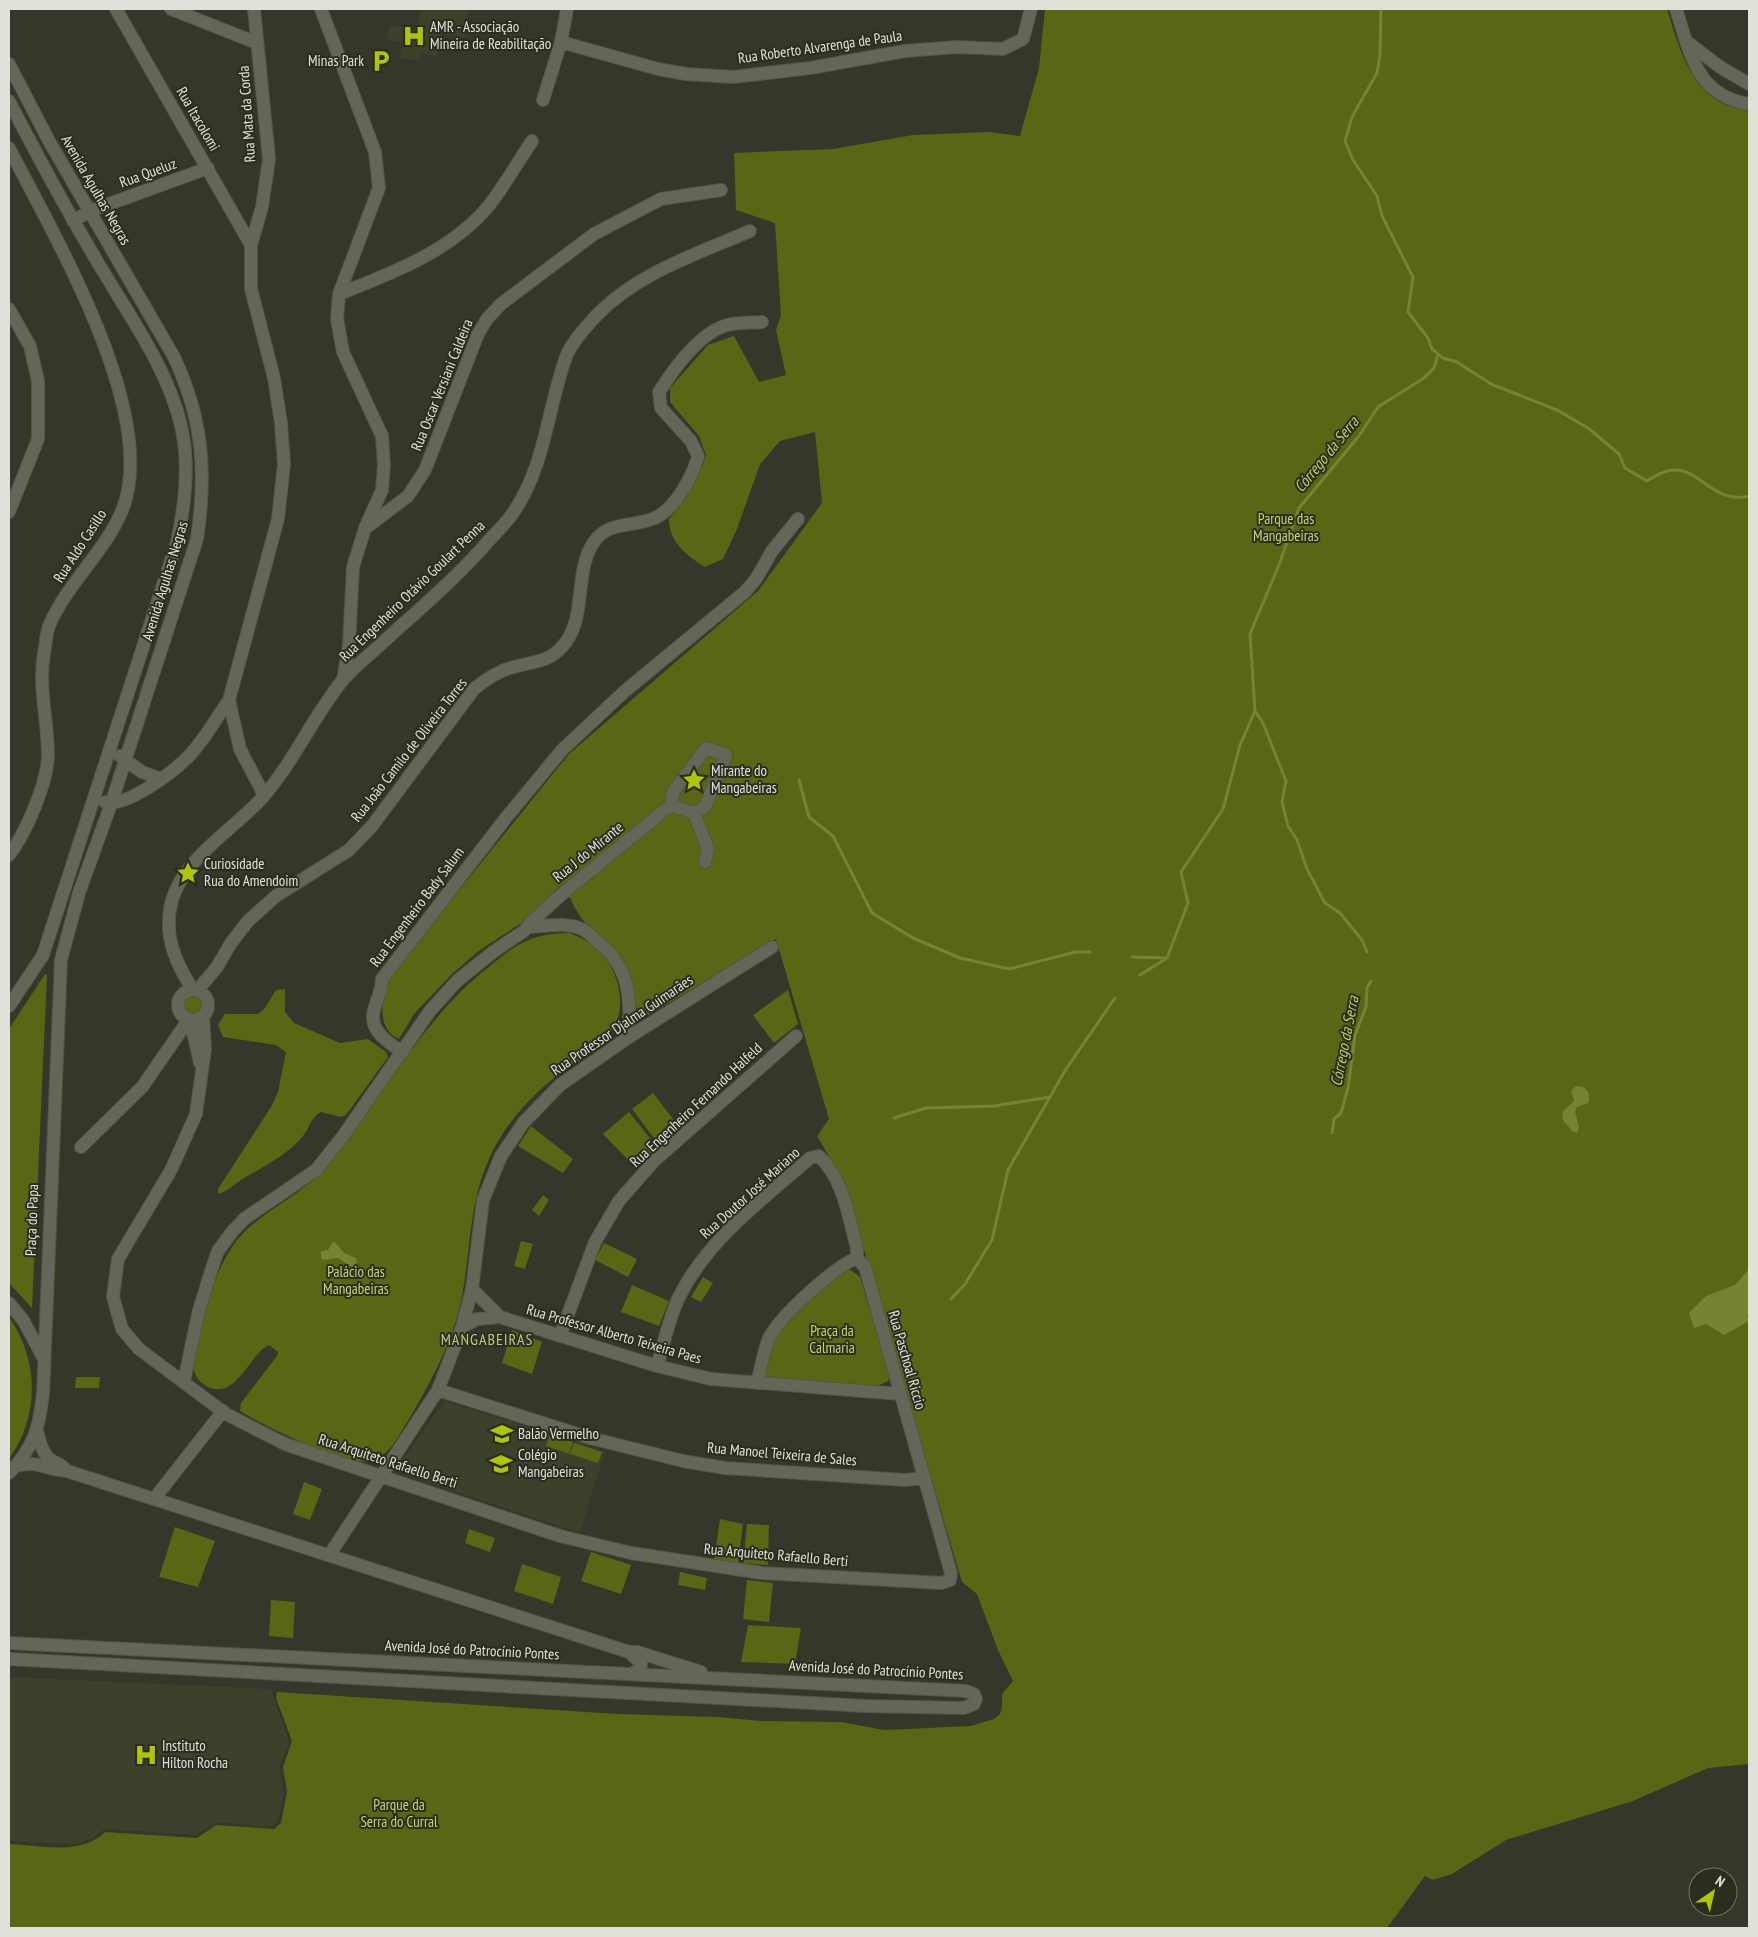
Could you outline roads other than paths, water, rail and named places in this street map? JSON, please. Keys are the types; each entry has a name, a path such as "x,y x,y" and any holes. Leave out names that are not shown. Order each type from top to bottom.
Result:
{"street":[{"name":"Rua Itacolomi","path":"116,9 251,245"},
{"path":"171,9 257,43"},
{"name":"Rua Mata da Corda","path":"251,245 262,208 269,159 254,9"},
{"path":"321,9 375,152 379,188 340,294 337,319 343,352 382,436 384,465 382,490 364,528 353,567 349,645 343,680"},
{"path":"543,100 561,42 567,9"},
{"name":"Rua Roberto Alvarenga de Paula","path":"561,42 658,69 686,74 733,77 810,68 905,51 957,46 1003,49 1024,39 1031,9"},
{"path":"1676,9 1701,78 1719,94 1749,104"},
{"path":"1686,41 1730,73 1749,84"},
{"name":"Avenida Agulhas Negras","path":"9,64 49,142 174,357 186,383 198,425 204,472 202,506 197,539 111,804 79,893 60,960"},
{"path":"1719,94 1726,85 1730,73"},
{"name":"Avenida Agulhas Negras","path":"9,101 73,221 145,342 170,392 181,426 185,476 184,511 177,542 107,752 43,955"},
{"path":"340,294 387,275 446,245 486,208 532,141"},
{"path":"9,146 22,144 35,150 49,142"},
{"name":"Rua Aldo Casillo","path":"9,146 96,324 112,365 124,409 130,458 129,489 121,514 98,554 61,604 49,628 41,668 48,757 36,804 17,844 9,855"},
{"name":"Rua Queluz","path":"73,221 90,211 208,168"},
{"name":"Rua Oscar Versiani Caldeira","path":"364,528 408,496 425,470 478,334 487,319 500,304 594,234 610,225 661,199 721,190"},
{"name":"Rua Engenheiro Otávio Goulart Penna","path":"194,994 176,980 176,963 169,930 170,908 181,879 206,850 240,820 264,795 343,680 475,558 514,512 524,496 546,433 567,356 580,334 597,314 628,288 658,271 750,231"},
{"path":"93,798 111,804 136,794 161,779 189,756 229,700 278,519 284,464 281,423 274,378 251,289 251,245"},
{"path":"9,310 30,346 38,381 38,439 9,512"},
{"name":"Rua João Camilo de Oliveira Torres","path":"194,994 217,967 231,943 255,915 276,896 349,850 372,826 474,689 490,677 509,668 547,660 562,647 572,633 577,616 587,553 598,537 611,528 656,518 674,503 696,466 698,456 695,448 661,408 658,392 670,374 708,333 725,325 762,322"},
{"name":"Rua Engenheiro Bady Salum","path":"403,1052 385,1040 378,1032 374,1022 373,1012 382,989 382,979 505,819 562,750 625,691 745,592 756,579 772,551 798,520"},
{"path":"229,700 240,749 264,795"},
{"path":"706,748 726,755 705,807 694,813 671,805 674,792 706,748"},
{"path":"107,752 126,758 142,772 161,779"},
{"path":"136,794 142,772"},
{"name":"Rua J do Mirante","path":"403,1052 430,1011 457,981 529,927 532,921 562,894 671,805"},
{"path":"694,813 708,849 705,862"},
{"path":"529,927 557,926 582,929 610,951 620,965 628,988 628,1037"},
{"name":"Rua Professor Djalma Guimarães","path":"330,1554 380,1475 438,1390 462,1326 472,1288 483,1200 501,1156 524,1122 555,1090 628,1037 772,947"},
{"path":"9,1006 43,955 60,960"},
{"name":"Praça do Papa","path":"12,1469 30,1448 38,1431 43,1394 60,960"},
{"path":"81,1147 143,1086 165,1055 186,1016 194,994"},
{"name":"Rua Arquiteto Rafaello Berti","path":"194,994 207,1008 203,1016 205,1039 196,1114 155,1200 118,1259 113,1297 122,1329 139,1349 223,1411 285,1444 560,1536 640,1554 762,1573 941,1583 950,1580"},
{"path":"186,1016 203,1016"},
{"name":"Rua Arquiteto Rafaello Berti","path":"186,1016 202,1073"},
{"name":"Rua Engenheiro Fernando Halfeld","path":"560,1336 595,1242 619,1201 654,1161 796,1036"},
{"path":"184,1382 198,1310 218,1251 244,1219 316,1170 403,1052"},
{"name":"Rua Paschoal Riccio","path":"819,1156 829,1165 838,1181 857,1248 857,1258 865,1267 951,1573 950,1580"},
{"name":"Rua Doutor José Mariano","path":"656,1366 678,1298 707,1253 730,1229 810,1158 819,1156"},
{"path":"757,1383 769,1339 776,1327 844,1263 857,1258"},
{"path":"472,1288 500,1317"},
{"path":"9,1303 23,1320 44,1359"},
{"path":"462,1326 477,1319 500,1317"},
{"name":"Rua Professor Alberto Teixeira Paes","path":"500,1317 656,1366 711,1379 900,1394"},
{"name":"Rua Manoel Teixeira de Sales","path":"438,1390 590,1438 700,1464 772,1472 905,1480 925,1478"},
{"path":"154,1499 223,1411"},
{"path":"38,1431 44,1454 50,1460 62,1464 67,1470"},
{"path":"12,1469 31,1462 58,1470 67,1470 629,1652 637,1652 720,1678"},
{"name":"Avenida José do Patrocínio Pontes","path":"9,1642 174,1653 633,1673 966,1691 974,1694 976,1699 974,1704 964,1708 865,1706 9,1659"},
{"path":"629,1652 641,1663 640,1670 633,1673"}],"waterway":[{"name":"Córrego da Serra","path":"1381,9 1380,55 1377,73 1352,117 1345,141 1353,160 1377,196 1382,216 1413,277 1408,312 1428,338 1432,349 1443,358 1457,362 1491,384 1557,410 1588,428 1619,454 1625,468 1647,481 1662,473 1676,470 1686,472 1724,495 1736,497 1749,496"},
{"name":"Córrego da Serra","path":"1367,952 1362,940 1340,913 1325,903 1307,869 1297,840 1288,826 1282,802 1286,781 1263,723 1255,711 1250,634 1279,565 1299,508 1359,436 1378,407 1424,378 1434,368 1438,354"},
{"name":"Córrego da Serra","path":"1132,957 1167,958 1188,903 1181,872 1223,809 1240,745 1255,711"},
{"name":"Córrego da Serra","path":"799,780 809,817 833,836 872,913 913,938 960,958 1009,969 1075,952 1090,952"},
{"name":"Córrego da Serra","path":"1140,975 1167,958"},
{"name":"Córrego da Serra","path":"1332,1133 1334,1119 1341,1113 1348,1088 1355,1035 1366,1007 1367,988 1371,981"},
{"name":"Córrego da Serra","path":"951,1299 965,1284 992,1240 1008,1170 1066,1069 1115,998"},
{"name":"Córrego da Serra","path":"894,1118 926,1108 994,1106 1050,1097"}],"place":[{"name":"AMR - Associação Mineira de Reabilitação","path":"414,36"},
{"name":"Minas Park","path":"381,61"},
{"name":"Mirante do Mangabeiras","path":"694,780"},
{"name":"Curiosidade Rua do Amendoim","path":"188,873"},
{"name":"Balão Vermelho","path":"502,1434"},
{"name":"Colégio Mangabeiras","path":"501,1464"},
{"name":"Instituto Hilton Rocha","path":"146,1755"}],"district":[{"name":"MANGABEIRAS","path":"487,1339"}],"park label":[{"name":"Parque das Mangabeiras","path":"1286,528"},
{"name":"Palácio das Mangabeiras","path":"356,1280"},
{"name":"Praça da Calmaria","path":"832,1340"},
{"name":"Parque da Serra do Curral","path":"399,1814"}]}
